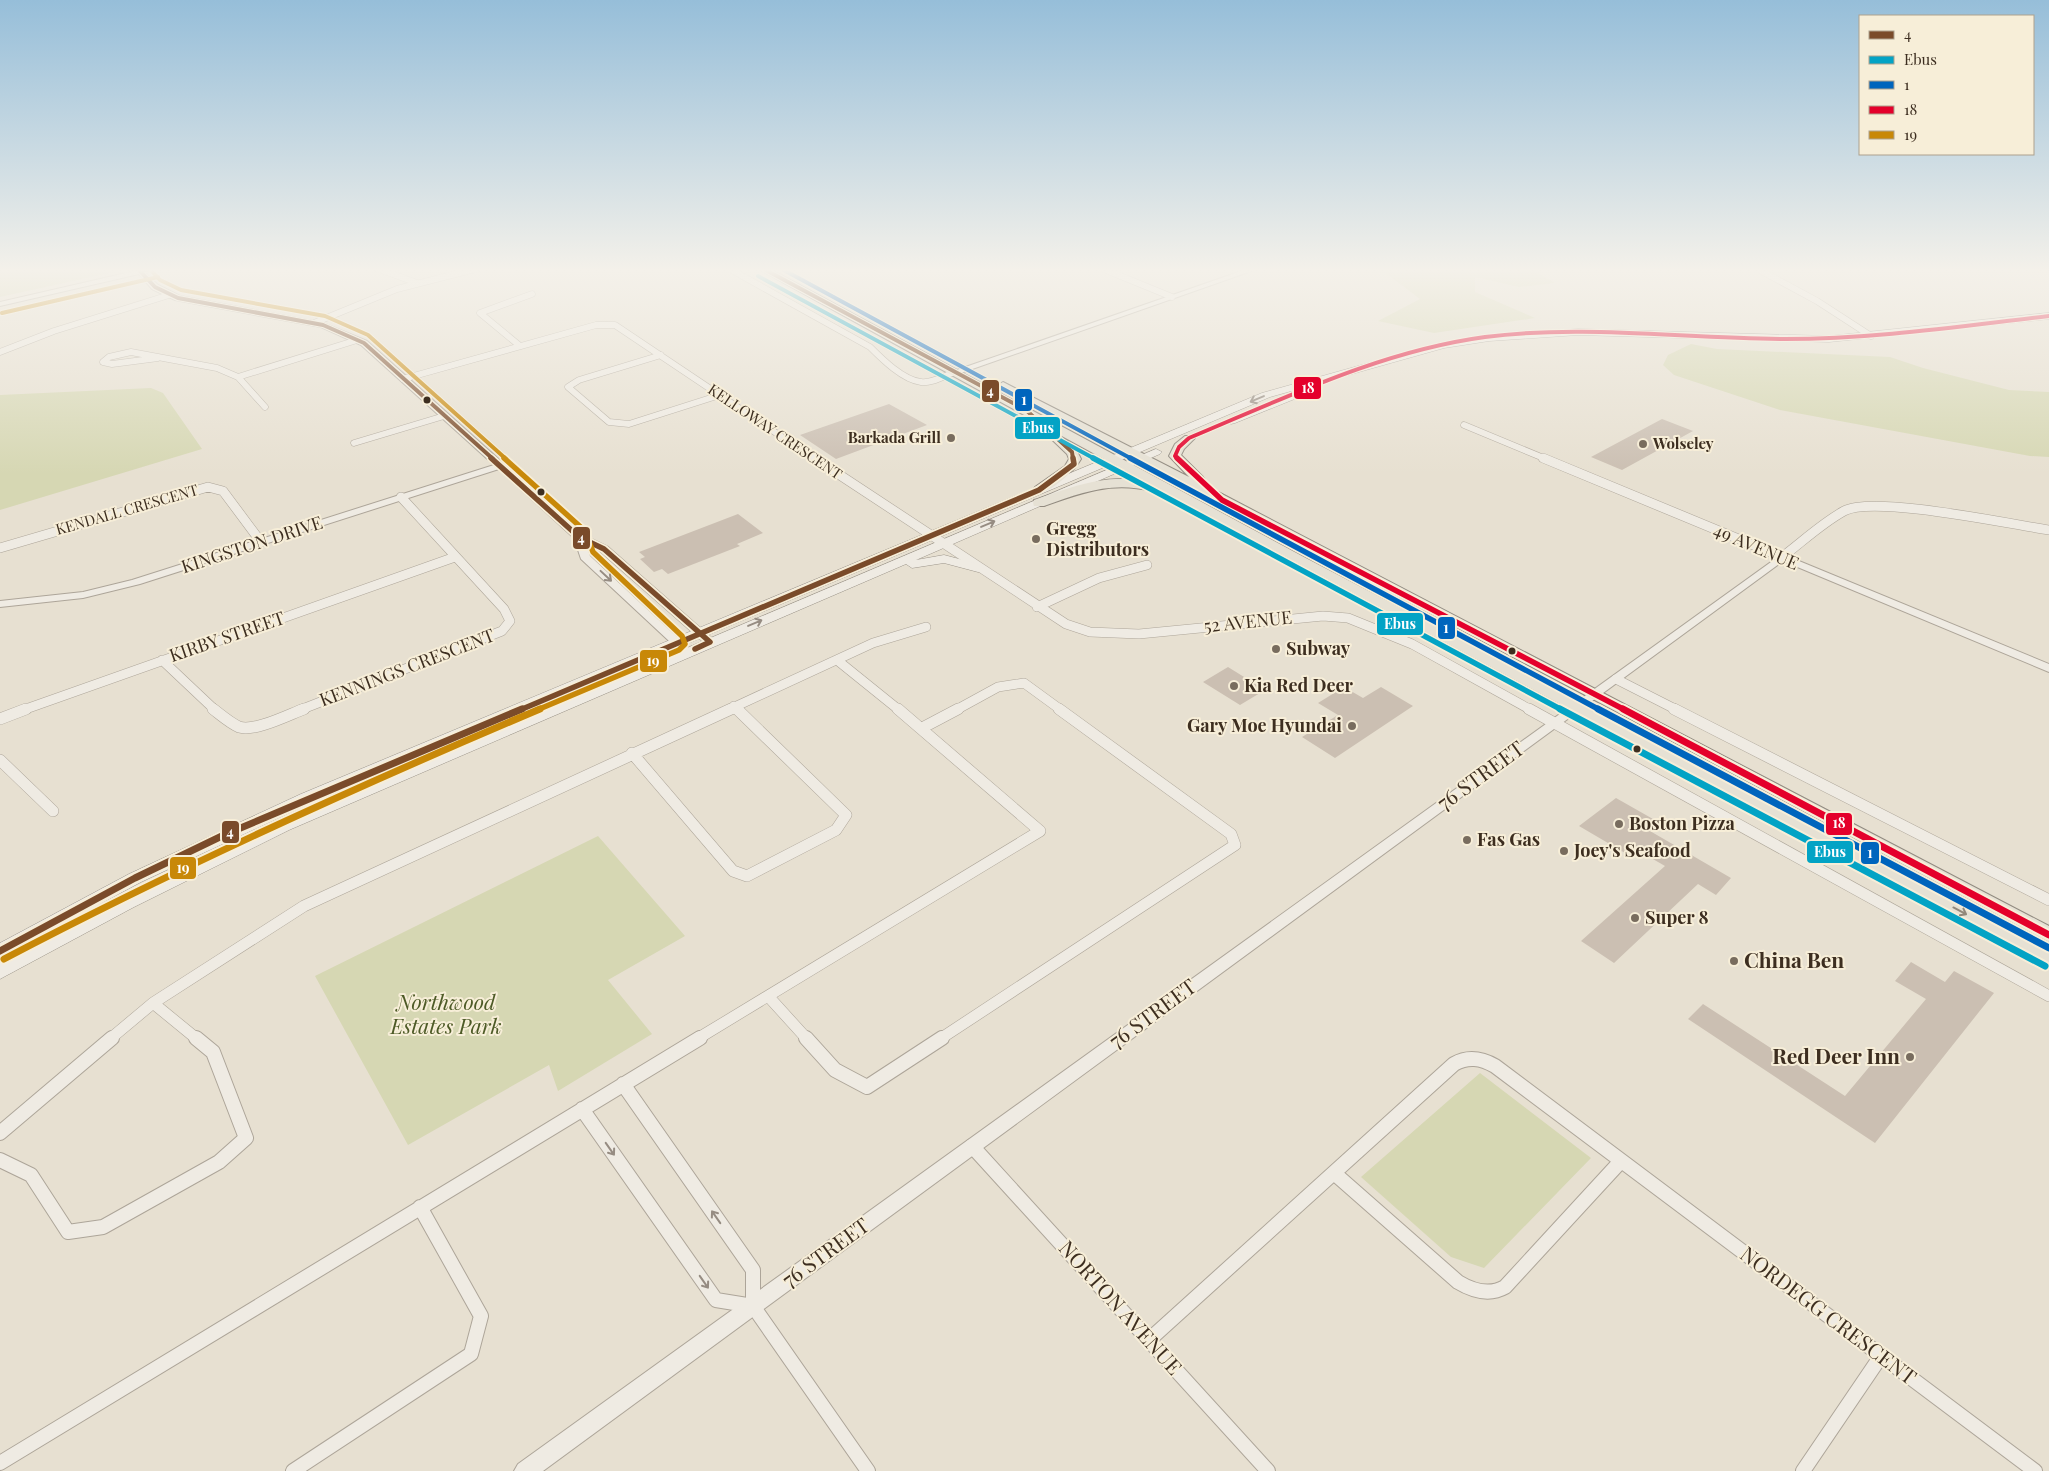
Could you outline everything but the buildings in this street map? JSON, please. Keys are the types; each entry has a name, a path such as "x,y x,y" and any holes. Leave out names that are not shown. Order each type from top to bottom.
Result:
{"main road":[{"path":"890,337 1026,410 1124,457 1143,458 1595,694 2049,935"},
{"path":"912,337 1124,457 1200,506 2049,958"},
{"path":"0,972 128,902 283,826 608,687 693,641 698,632 1039,490 1124,457 1266,395 1387,359 1443,345 1511,337"},
{"path":"1681,337 1783,340 1857,337"},
{"path":"1143,458 1387,359"},
{"path":"1026,410 1072,452 1075,459 1070,468 1039,490"},
{"path":"1189,438 1176,452 1176,459 1222,500"},
{"path":"1039,503 1124,457"},
{"path":"0,951 135,878 224,835 682,647 710,642 1039,503 1107,482 1128,481 1148,486 1200,506"},
{"path":"1250,533 1295,548 1330,564 1339,561"},
{"path":"874,573 936,559 956,561 978,568"}],"street":[{"path":"0,352 41,337"},
{"path":"349,337 369,348 579,537 604,549 710,642"},
{"path":"508,337 520,346"},
{"name":"KELLOWAY CRESCENT","path":"403,378 554,337"},
{"name":"KELLOWAY CRESCENT","path":"633,337 943,543"},
{"path":"851,337 870,347 889,366 923,383 1056,337"},
{"path":"238,377 357,340"},
{"path":"158,358 112,364 103,362 109,357 131,352 204,365 238,377 265,407"},
{"path":"661,355 578,380 568,387 609,422 618,424 630,424 720,395"},
{"path":"354,442 444,416"},
{"name":"49 AVENUE","path":"1464,425 2049,668"},
{"name":"KINGSTON DRIVE","path":"0,604 56,599 109,589 500,466"},
{"name":"KENDALL CRESCENT","path":"0,548 208,487 223,491 260,542"},
{"name":"KENNINGS CRESCENT","path":"162,660 174,674 234,724 247,727 267,723 494,635 507,626 510,621 504,609 401,497"},
{"path":"1782,557 1844,511 1858,506 1895,506 2049,530"},
{"path":"579,537 585,557 682,647"},
{"name":"52 AVENUE","path":"943,543 1037,607 1056,619 1079,629 1121,634 1305,616 1348,618 1396,636 2049,996"},
{"name":"KIRBY STREET","path":"0,719 455,557"},
{"name":"76 STREET","path":"525,1471 1782,557"},
{"path":"1037,607 1099,578 1147,565"},
{"path":"0,1133 153,1003 304,906 873,643 926,627"},
{"path":"0,1463 1040,831 922,728 836,660"},
{"path":"1616,679 2049,900"},
{"path":"768,996 835,1070 867,1087 1235,845 1231,834 1024,683 998,687 922,728"},
{"path":"632,753 733,871 747,876 836,830 846,815 734,706"},
{"path":"0,760 53,811"},
{"path":"0,1160 31,1175 68,1232 103,1227 219,1162 246,1138 213,1052 153,1003"},
{"name":"NORDEGG CRESCENT","path":"1148,1340 1454,1064 1467,1058 1482,1060 1495,1066 2035,1471"},
{"path":"623,1084 753,1270 754,1306 868,1471"},
{"path":"582,1109 716,1300 754,1306"},
{"name":"NORTON AVENUE","path":"972,1146 1268,1471"},
{"path":"1334,1173 1458,1282 1470,1290 1490,1292 1499,1291 1505,1287 1621,1161"},
{"path":"293,1471 471,1354 481,1316 420,1207"},
{"path":"1803,1471 1881,1356"}],"green space":[{"path":"1691,344 1717,349 1890,357 1923,368 2009,390 2049,392 2049,457 2030,456 1780,410 1674,375 1663,365 1668,355"},
{"path":"151,388 163,393 202,449 0,510 0,395"},
{"name":"Northwood Estates Park","path":"598,836 685,936 608,980 652,1034 558,1091 549,1065 408,1145 315,976"},
{"path":"1480,1073 1591,1158 1484,1268 1451,1257 1361,1177"}],"transit line":[{"name":"4","path":"350,337 364,343 579,537 604,549 710,642 695,649"},
{"name":"19","path":"4,959 170,874 338,796 679,650 685,644 682,636 593,552 585,531 370,337"},
{"name":"Ebus","path":"869,337 1293,567 2045,966"},
{"name":"4","path":"0,951 135,878 224,835 1039,490 1074,464 1072,452 1026,410 890,337"},
{"name":"1","path":"906,337 1301,551 2049,948"},
{"name":"18","path":"1489,337 1408,353 1334,378 1189,438 1179,447 1175,456 1222,500 1595,694 2049,935"},
{"name":"18","path":"1714,337 1785,339 1855,337"}],"place":[{"name":"Barkada Grill","path":"951,438"},
{"name":"Wolseley","path":"1643,444"},
{"name":"Gregg Distributors","path":"1036,539"},
{"name":"Subway","path":"1276,649"},
{"name":"Kia Red Deer","path":"1234,686"},
{"name":"Gary Moe Hyundai","path":"1352,726"},
{"name":"Boston Pizza","path":"1619,824"},
{"name":"Fas Gas","path":"1467,840"},
{"name":"Joey's Seafood","path":"1564,851"},
{"name":"Super 8","path":"1635,918"},
{"name":"China Ben","path":"1734,961"},
{"name":"Red Deer Inn","path":"1910,1057"}]}
